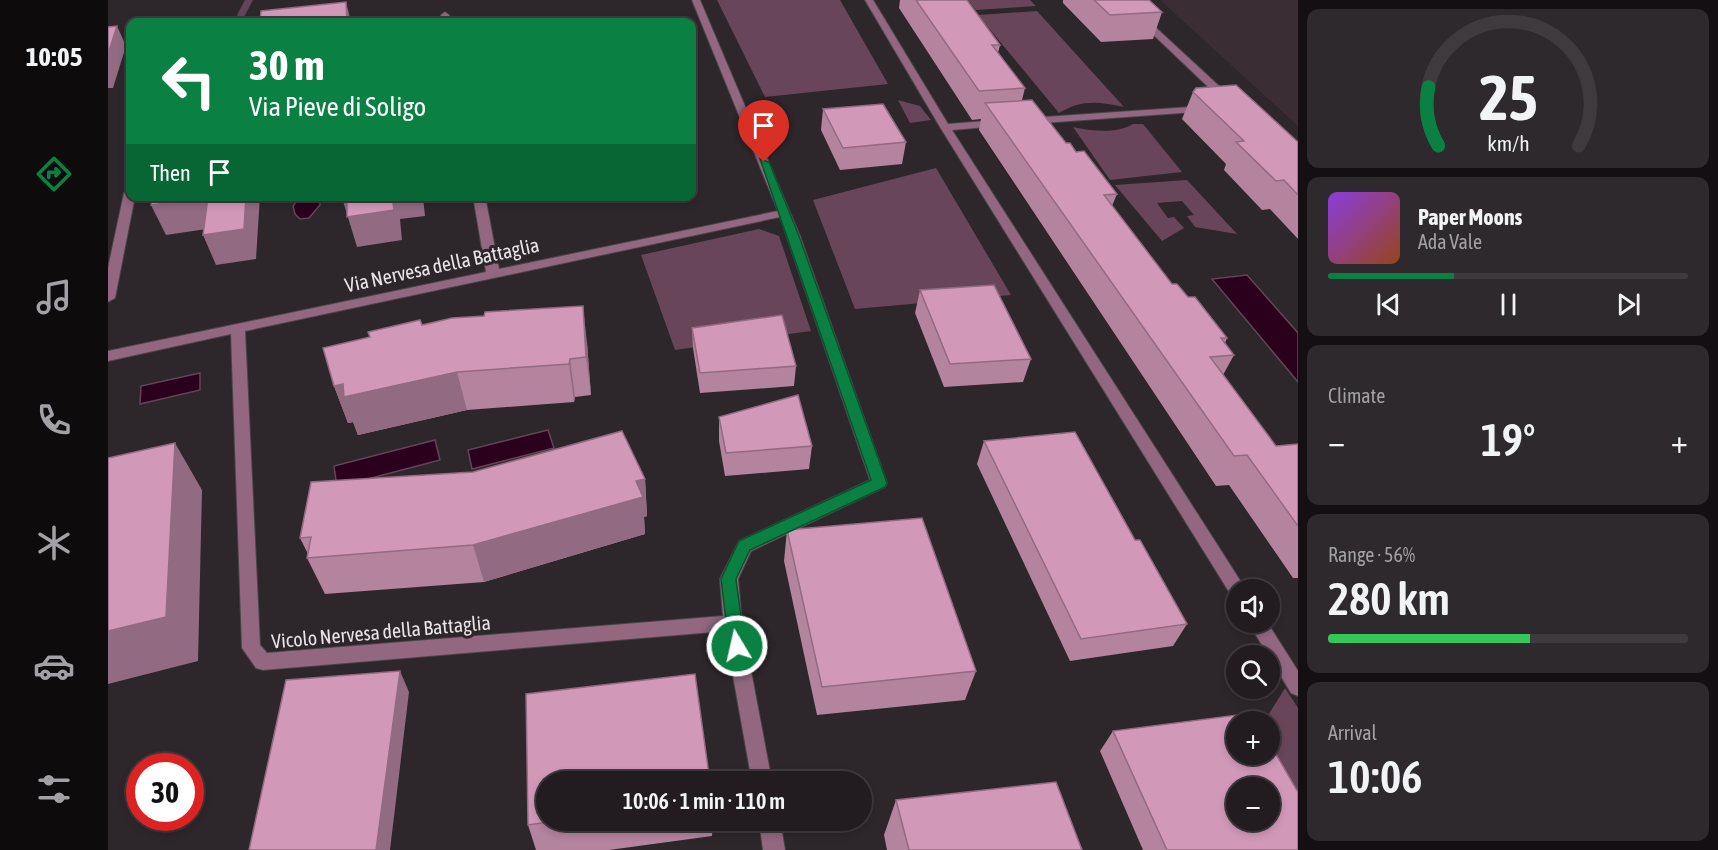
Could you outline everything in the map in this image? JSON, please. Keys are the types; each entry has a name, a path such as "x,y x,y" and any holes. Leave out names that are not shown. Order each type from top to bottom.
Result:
{"street":[{"path":"696,0 784,213 879,483 745,546 729,579 733,623 760,771"},
{"path":"869,0 945,127 1230,579"},
{"path":"945,127 1224,107 1121,0"},
{"path":"108,298 128,201"},
{"path":"480,201 493,274"},
{"name":"Via Nervesa della Battaglia","path":"108,356 784,213"},
{"name":"Vicolo Nervesa della Battaglia","path":"238,329 250,648 262,662 733,623"},
{"path":"1264,633 1298,687"},
{"path":"771,831 774,850"}],"shaded area":[{"path":"717,0 840,0 888,84 765,97"},
{"path":"968,0 1030,0 1036,6 976,10"},
{"path":"1160,0 1298,0 1298,126 1265,96"},
{"path":"1037,11 1124,107 1091,103 1076,105 1059,113 978,15"},
{"path":"898,100 920,106 931,120 910,123"},
{"path":"1133,124 1143,124 1182,172 1110,180 1073,127 1112,130"},
{"path":"936,168 1011,295 855,309 813,200"},
{"path":"1187,180 1237,234 1195,227 1187,216 1194,215 1182,201 1157,203 1168,218 1174,217 1184,228 1162,241 1115,185"},
{"path":"297,201 320,201 320,205 309,218 300,219 295,214 293,206"},
{"path":"759,229 779,236 811,331 675,350 641,255"},
{"path":"1247,275 1298,333 1298,382 1212,279"},
{"path":"200,373 200,390 140,404 141,386"},
{"path":"548,430 554,448 472,469 468,450"},
{"path":"435,440 440,460 337,487 334,466"},
{"path":"1285,688 1298,708 1298,801 1278,765 1280,765 1280,711 1271,711"}],"building":[{"path":"916,0 967,0 1000,45 992,45 1025,88 979,91"},
{"path":"1094,0 1149,0 1162,12 1110,15"},
{"path":"346,2 347,18 260,18 261,11"},
{"path":"117,26 108,54 108,27"},
{"path":"1236,85 1298,142 1298,195 1284,180 1276,181 1236,142 1244,141 1193,92 1196,88"},
{"path":"1032,100 1066,143 1070,143 1076,152 1084,151 1117,194 1104,195 1172,284 1177,284 1188,297 1195,297 1227,338 1221,338 1234,355 1210,357 1276,446 1298,444 1298,526 1247,455 1234,456 985,103"},
{"path":"883,104 906,142 843,148 823,109"},
{"path":"152,201 180,201 151,205"},
{"path":"207,201 246,201 244,229 203,235"},
{"path":"347,201 393,201 394,210 347,217"},
{"path":"994,285 1031,359 950,364 920,290"},
{"path":"583,306 586,357 570,359 569,364 457,372 344,397 343,384 334,386 323,348 370,337 368,332 420,320 422,325 452,318 484,316 485,312"},
{"path":"782,315 796,366 700,373 692,328"},
{"path":"798,395 812,446 726,453 719,417"},
{"path":"622,431 645,479 636,481 643,497 473,545 307,558 311,537 300,538 311,482 473,472"},
{"path":"1075,432 1135,540 1140,540 1187,624 1081,639 984,441"},
{"path":"175,443 166,617 108,631 108,458"},
{"path":"922,518 976,671 822,687 787,530"},
{"path":"400,671 376,850 249,850 286,680"},
{"path":"695,674 708,771 536,771 536,824 528,825 526,694"},
{"path":"1226,716 1226,765 1280,765 1280,761 1298,792 1298,850 1167,850 1113,731"},
{"path":"1056,782 1082,850 909,850 896,800"}],"waterway":[{"path":"241,15 249,0"}],"route":[{"path":"737,646 729,579 745,546 879,483 794,236 764,162"}]}
